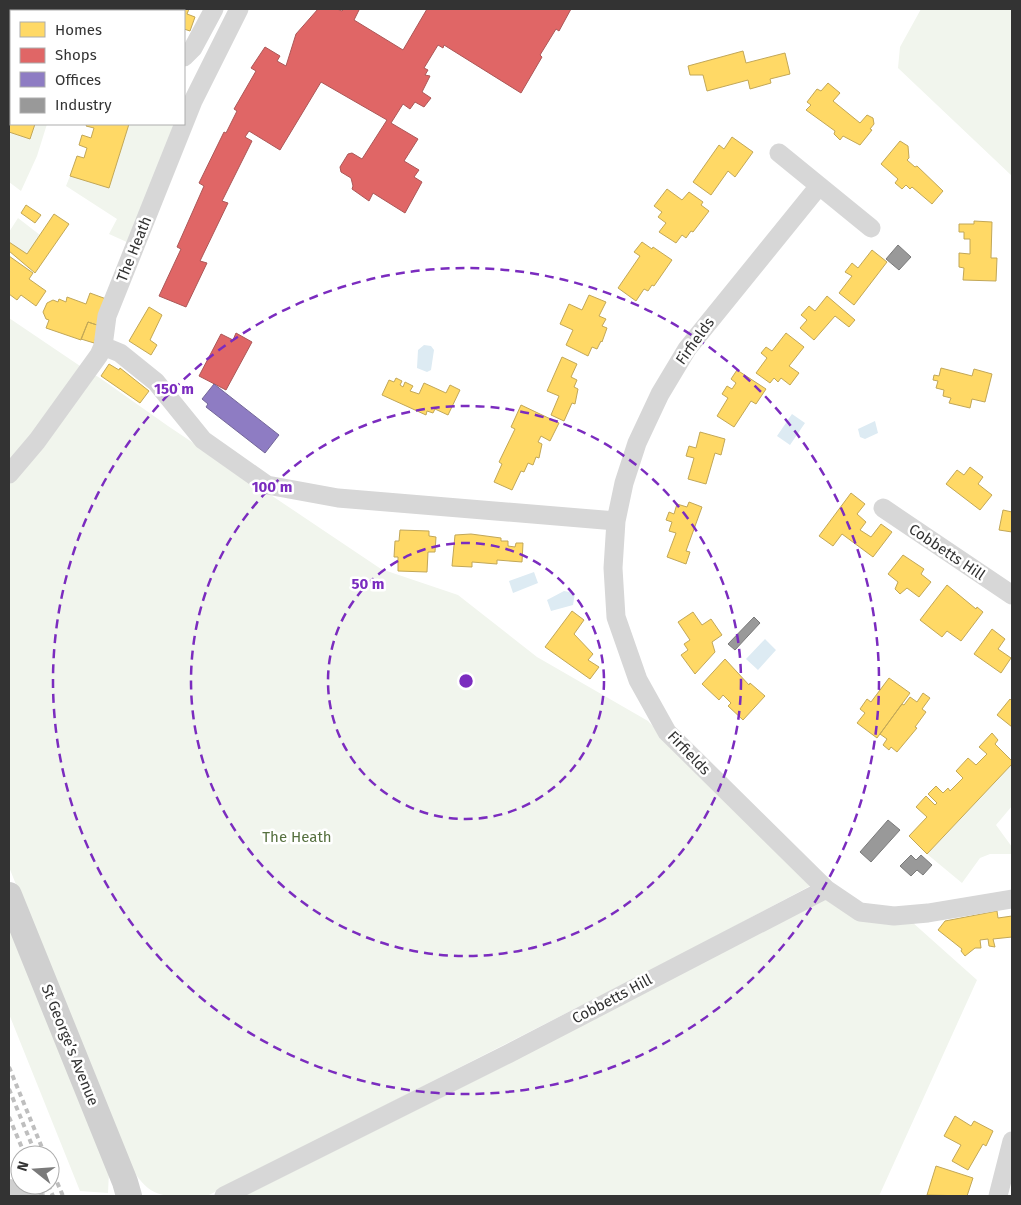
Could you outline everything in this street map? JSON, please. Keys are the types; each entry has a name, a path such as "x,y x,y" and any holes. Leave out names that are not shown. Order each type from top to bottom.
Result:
{"main road":[{"name":"St George’s Avenue","path":"9,895 122,1173 129,1196"}],"street":[{"path":"185,56 193,48 214,9"},
{"name":"The Heath","path":"185,121 239,9"},
{"name":"The Heath","path":"9,474 37,441 99,356 103,346 107,316 183,125"},
{"path":"779,154 871,228"},
{"name":"Firfields","path":"819,186 687,349 660,394 637,443 624,483 616,521 613,568 616,617 638,680 667,732 826,889"},
{"path":"103,346 120,352 156,382 202,440 267,485 338,498 616,521"},
{"name":"Cobbetts Hill","path":"883,508 1012,596"},
{"path":"826,889 860,912 894,916 928,913 1012,899"},
{"name":"Cobbetts Hill","path":"224,1196 508,1054 826,889"},
{"path":"998,1196 1012,1141"}],"green space":[{"path":"921,9 1012,9 1012,176 898,68 900,47"},
{"path":"35,125 47,125 37,156 21,191 9,182 9,132 30,139"},
{"path":"129,125 174,125 129,243 109,234 117,219 66,186 70,176 109,188"},
{"path":"18,218 40,235 27,254 9,242 9,232"},
{"name":"The Heath","path":"9,318 381,569 458,595 537,657 648,721 714,791 810,886 688,951 207,1196 167,1196 150,1189 134,1172 125,1157 9,867"},
{"path":"1012,764 1012,806 996,825 1012,847 1012,854 990,854 980,858 962,883 927,854"},
{"path":"827,894 912,922 977,980 879,1196 244,1196"},
{"path":"9,923 109,1172 108,1193 80,1191 9,1014"}],"shaded area":[{"path":"424,345 431,346 434,350 431,370 427,372 417,368 418,350"},
{"path":"792,414 805,423 790,445 777,436"},
{"path":"875,421 878,433 865,439 860,437 858,429"},
{"path":"534,572 538,583 513,593 509,581"},
{"path":"564,591 575,593 573,605 551,611 547,600"},
{"path":"765,639 776,650 758,670 746,659"}],"building: Homes":[{"path":"34,9 72,9 72,10"},
{"path":"119,9 122,10 76,10"},
{"path":"189,9 187,14 195,17 190,31 185,29 185,10 154,10"},
{"path":"743,51 746,63 785,53 790,74 770,79 771,83 750,89 748,80 707,91 703,75 690,75 688,66"},
{"path":"828,83 840,93 833,101 860,123 867,115 873,118 874,124 870,129 872,130 860,145 843,136 840,140 834,134 835,131 806,110 811,105 807,102 817,89 821,91"},
{"path":"9,88 10,125 35,125 30,139 9,132"},
{"path":"129,125 109,188 70,176 77,156 84,158 87,148 79,145 82,135 91,138 94,128 86,126"},
{"path":"732,137 753,152 735,177 728,171 711,195 693,182 719,145 724,149"},
{"path":"900,141 908,146 909,158 907,160 915,167 917,166 943,191 932,204 912,187 910,189 906,185 902,189 895,183 898,179 881,164"},
{"path":"667,189 682,200 689,192 703,202 701,205 709,211 693,232 691,231 686,238 682,235 676,243 659,232 666,223 658,217 662,212 654,206"},
{"path":"26,205 41,215 35,223 21,213"},
{"path":"54,214 69,224 35,273 9,251 9,242 27,254"},
{"path":"974,221 992,222 991,258 997,258 996,281 963,280 964,268 959,267 959,253 970,254 970,239 964,239 964,232 959,232 959,224 974,224"},
{"path":"642,242 672,260 654,286 652,285 648,291 644,289 636,301 618,288 640,256 634,252"},
{"path":"872,250 887,262 854,305 839,293 852,276 845,272 852,263 858,268"},
{"path":"9,256 33,273 29,279 46,291 36,306 21,295 17,300 9,294"},
{"path":"90,293 109,300 100,326 88,322 81,340 46,328 49,320 46,319 43,312 47,303 53,300 58,302 59,299 66,302 67,297 86,304"},
{"path":"589,295 606,302 599,316 606,319 602,326 607,328 602,342 597,349 592,347 588,356 566,345 573,330 560,324 569,304 582,310"},
{"path":"827,296 855,320 849,327 835,316 814,340 800,328 807,320 801,315 809,306 815,311"},
{"path":"149,307 162,315 150,340 157,345 151,355 129,341"},
{"path":"88,322 100,326 94,343 81,339"},
{"path":"786,333 804,347 789,366 799,373 790,385 781,378 778,382 774,378 770,383 756,373 767,358 761,353 766,347 772,351"},
{"path":"562,357 577,364 571,377 577,380 574,387 578,389 575,404 572,403 564,421 551,415 559,396 547,391"},
{"path":"109,364 119,370 120,368 149,391 140,403 101,376"},
{"path":"941,368 972,376 974,369 992,374 985,402 972,399 970,408 949,403 951,398 943,396 944,390 936,388 938,381 933,380 934,375 939,376"},
{"path":"737,370 766,389 756,404 751,401 734,427 717,416 728,398 722,394 727,386 732,389 736,383 731,379"},
{"path":"396,378 402,381 400,385 403,387 405,382 413,386 410,391 419,394 424,383 446,393 450,385 460,390 448,415 435,409 433,413 427,411 426,415 382,395 389,380 394,382"},
{"path":"521,405 559,423 550,441 541,436 538,442 542,444 539,458 536,457 533,465 528,463 524,472 521,471 512,490 494,482 502,464 499,462 515,429 511,427"},
{"path":"700,432 725,439 721,455 715,453 706,484 688,479 694,458 686,456 689,446 696,448"},
{"path":"970,467 983,477 978,484 992,495 980,510 946,484 957,470 964,475"},
{"path":"851,493 865,504 857,514 866,522 860,530 871,537 881,524 892,532 873,557 842,534 833,546 819,536"},
{"path":"689,502 702,507 686,551 690,552 686,564 667,557 676,533 669,531 672,522 666,520 669,512 674,514 677,504 687,507"},
{"path":"1003,510 1012,512 1012,532 999,530"},
{"path":"400,530 429,531 429,536 436,537 435,552 428,552 427,572 398,571 398,557 394,557 395,541 399,541"},
{"path":"471,534 501,538 501,541 508,541 508,546 515,547 516,543 523,543 522,562 497,560 497,564 472,562 472,567 452,566 455,535"},
{"path":"903,555 924,569 921,574 931,582 919,597 907,588 900,594 895,589 898,582 888,574"},
{"path":"947,585 976,609 977,607 983,612 961,641 947,631 942,637 920,620"},
{"path":"572,611 584,620 574,634 593,654 588,660 599,667 590,679 545,647"},
{"path":"693,612 702,625 711,619 722,635 712,642 715,652 695,674 681,655 688,650 684,644 690,640 678,622"},
{"path":"992,629 1005,639 998,649 1011,658 1001,673 974,654"},
{"path":"725,659 749,685 750,683 765,696 743,720 728,706 731,703 723,695 719,700 702,684"},
{"path":"889,678 910,693 877,738 857,723 865,713 860,709 867,699 871,702"},
{"path":"923,693 930,698 922,709 926,712 915,727 917,728 897,752 891,747 889,750 883,745 887,739 880,734 902,704 904,705 910,697 917,702"},
{"path":"1010,699 1012,701 1012,727 997,715"},
{"path":"992,733 998,740 995,744 1012,761 1012,764 927,854 909,836 927,817 916,807 926,796 935,805 937,803 928,794 936,786 943,793 948,788 950,791 963,778 956,771 968,758 976,765 987,754 979,747"},
{"path":"997,911 998,918 1012,916 1012,937 993,939 995,947 989,946 988,939 980,940 981,948 975,948 965,956 961,951 962,949 938,930 945,921"},
{"path":"955,1116 971,1126 974,1121 993,1131 986,1146 983,1144 968,1170 952,1161 961,1145 944,1136"},
{"path":"936,1166 973,1178 967,1196 927,1195"}],"building: Shops":[{"path":"318,9 337,9 342,11 344,9 357,9 359,10 354,20 403,50 427,9 571,9 559,31 556,29 540,55 542,57 521,93 444,45 443,48 438,45 424,68 428,70 425,75 430,76 422,92 431,98 424,107 415,102 410,109 403,104 391,123 418,139 404,161 419,170 414,177 422,182 405,213 373,193 369,201 352,189 351,178 341,172 340,167 348,154 352,153 362,159 387,120 321,82 280,150 249,131 245,137 252,141 222,201 228,203 200,261 207,263 186,307 159,296 181,249 177,247 204,186 199,183 224,132 226,133 237,111 234,109 256,71 251,68 265,47 280,56 277,61 286,66 296,34"},
{"path":"236,333 252,342 226,390 199,376 221,334 233,340"}],"building: Offices":[{"path":"214,384 279,435 265,453 206,407 208,404 202,399"}],"building: Industry":[{"path":"898,245 911,257 899,270 886,259"},
{"path":"754,617 760,623 735,650 728,644"},
{"path":"888,820 900,830 871,862 860,852"},
{"path":"911,855 916,860 921,855 932,865 923,875 917,870 911,876 900,866"}],"railway":[{"path":"9,1067 41,1145"},
{"path":"9,1089 32,1145"},
{"path":"9,1117 21,1145"},
{"path":"60,1189 63,1196"}]}
